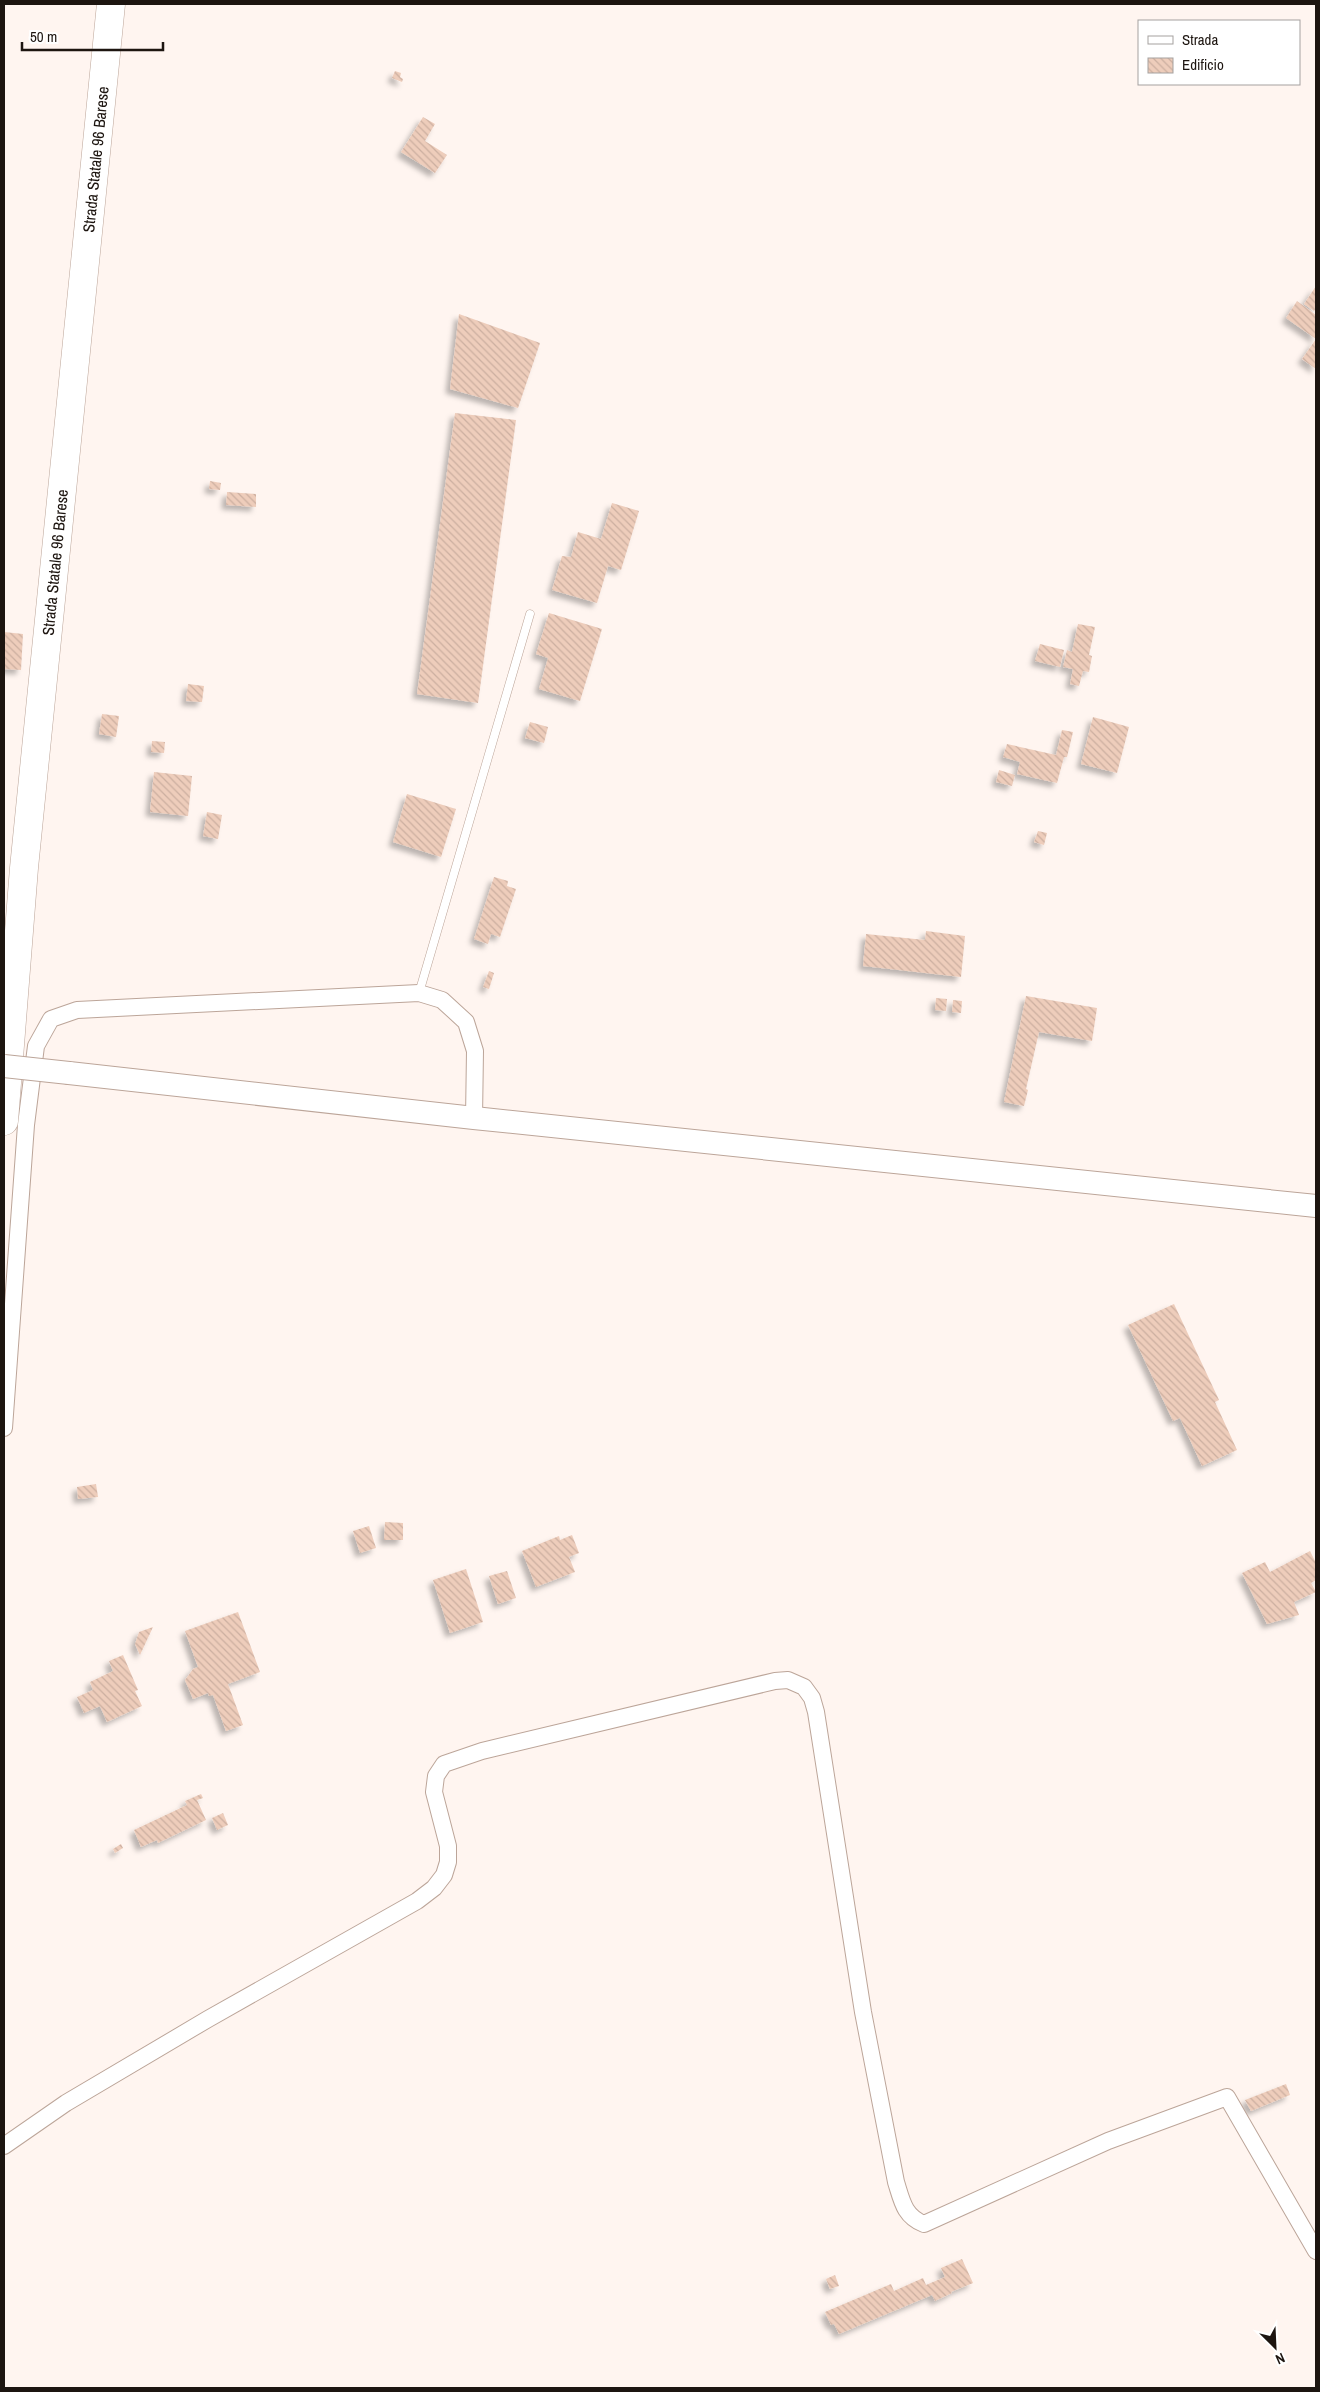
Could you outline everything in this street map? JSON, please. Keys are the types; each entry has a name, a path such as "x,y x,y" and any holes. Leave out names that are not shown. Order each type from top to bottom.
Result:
{"highway":[{"name":"Strada Statale 96 Barese","path":"4,1121 24,868 111,4"}],"street":[{"path":"4,1428 26,1125 36,1046 51,1019 77,1010 419,993 442,1000 466,1022 475,1051 474,1118"},
{"path":"4,1066 474,1118 1316,1206"},
{"path":"4,2146 66,2103 208,2019 417,1901 434,1888 444,1876 448,1862 448,1846 434,1792 436,1776 444,1764 482,1751 585,1728 619,1717 769,1682 788,1680 804,1687 812,1698 816,1712 863,2012 896,2182 904,2207 913,2219 924,2224 1108,2141 1227,2097 1316,2251"}],"lane":[{"path":"419,993 530,614"}],"building":[{"path":"395,71 401,73 402,82 392,78"},
{"path":"423,117 435,124 425,141 447,155 435,173 401,152"},
{"path":"1316,286 1316,308 1314,311 1304,304"},
{"path":"1297,301 1316,315 1316,339 1286,318"},
{"path":"459,314 540,343 518,408 450,389"},
{"path":"1316,339 1316,369 1302,359"},
{"path":"455,413 516,420 478,703 417,694"},
{"path":"210,481 221,483 220,490 209,489"},
{"path":"227,492 256,494 256,507 226,505"},
{"path":"612,503 639,511 621,570 608,566 597,603 552,590 562,556 571,557 578,532 601,539"},
{"path":"549,613 602,629 580,701 539,689 548,658 536,654"},
{"path":"1078,624 1095,627 1089,655 1092,656 1089,672 1083,671 1079,686 1070,684 1073,669 1063,667 1067,650 1072,652"},
{"path":"4,632 23,634 21,670 4,669"},
{"path":"1040,644 1064,650 1060,667 1035,661"},
{"path":"188,684 204,686 202,702 186,701"},
{"path":"102,714 119,716 116,737 99,734"},
{"path":"1093,717 1129,727 1117,773 1081,764"},
{"path":"530,722 548,727 544,743 525,738"},
{"path":"1062,730 1073,732 1067,757 1064,757 1057,783 1017,774 1020,762 1003,757 1007,744 1056,755"},
{"path":"152,741 165,742 164,753 151,752"},
{"path":"999,770 1015,775 1012,786 996,782"},
{"path":"154,772 192,776 188,816 150,812"},
{"path":"407,794 456,809 441,857 393,842"},
{"path":"207,812 222,815 218,839 203,836"},
{"path":"1038,831 1047,833 1044,845 1034,842"},
{"path":"494,877 508,881 507,886 516,889 500,937 491,934 488,944 474,939"},
{"path":"926,931 965,936 961,977 863,966 866,934 925,940"},
{"path":"489,971 494,973 489,989 483,987"},
{"path":"1026,996 1097,1008 1092,1041 1039,1032 1024,1106 1004,1102"},
{"path":"936,998 947,999 946,1011 935,1010"},
{"path":"953,1000 962,1001 961,1013 952,1012"},
{"path":"1174,1304 1219,1400 1215,1402 1237,1450 1202,1466 1180,1418 1173,1421 1128,1325"},
{"path":"96,1484 98,1497 78,1499 77,1487"},
{"path":"385,1522 403,1523 403,1540 384,1540"},
{"path":"369,1526 376,1548 360,1553 353,1531"},
{"path":"572,1535 579,1553 569,1557 575,1572 536,1587 522,1551 559,1536 560,1540"},
{"path":"1310,1551 1316,1563 1316,1580 1311,1583 1316,1592 1294,1602 1299,1615 1267,1624 1242,1573 1265,1562 1270,1572"},
{"path":"466,1569 483,1622 450,1633 433,1580"},
{"path":"507,1571 516,1598 498,1604 489,1576"},
{"path":"238,1612 260,1672 228,1684 243,1725 226,1731 213,1695 209,1696 208,1693 193,1699 185,1680 193,1669 198,1667 185,1631"},
{"path":"153,1627 140,1655 135,1644 139,1632"},
{"path":"123,1655 138,1690 135,1691 142,1706 107,1722 100,1706 84,1713 77,1697 93,1690 90,1682 113,1671 109,1661"},
{"path":"201,1794 203,1798 197,1800 206,1820 158,1843 157,1840 141,1847 134,1830 187,1805 185,1801"},
{"path":"223,1813 228,1825 217,1830 212,1818"},
{"path":"121,1844 123,1848 115,1853 113,1849"},
{"path":"1286,2084 1290,2095 1251,2111 1245,2100"},
{"path":"962,2259 973,2283 935,2301 932,2295 839,2334 834,2324 831,2325 825,2312 891,2284 894,2291 923,2278 926,2285 945,2277 941,2268"},
{"path":"835,2275 839,2286 830,2289 826,2279"}]}
